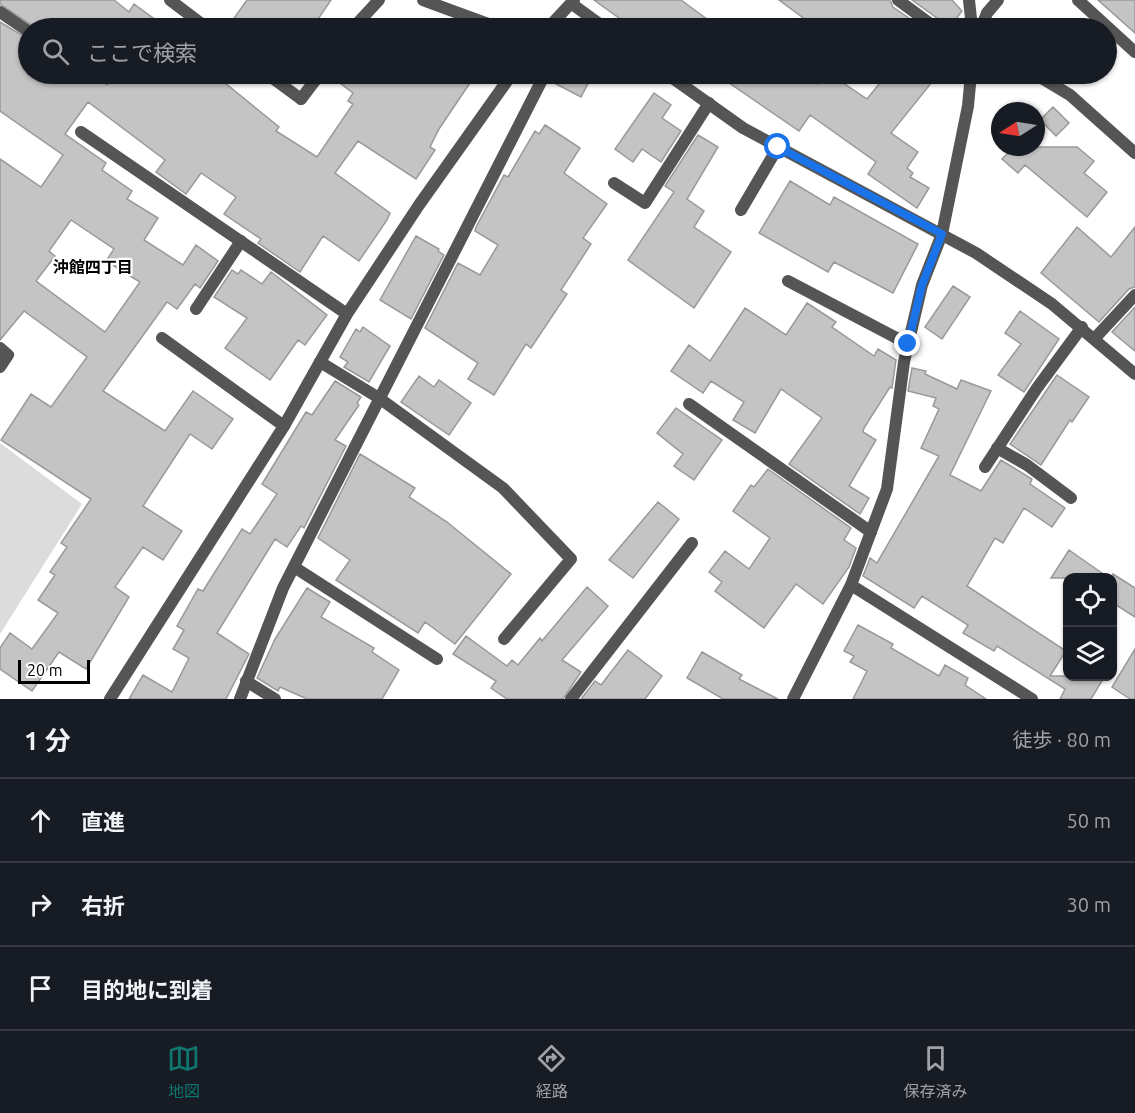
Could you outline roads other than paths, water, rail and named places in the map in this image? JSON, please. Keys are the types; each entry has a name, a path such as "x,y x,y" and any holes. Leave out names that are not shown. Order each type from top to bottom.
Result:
{"street":[{"path":"170,0 194,18"},
{"path":"362,18 379,0"},
{"path":"423,0 472,18"},
{"path":"898,0 922,18"},
{"path":"969,0 971,18"},
{"path":"985,18 998,0"},
{"path":"1078,0 1098,18"},
{"path":"562,18 573,2 593,18"},
{"path":"0,12 18,24"},
{"path":"1117,36 1135,52"},
{"path":"281,84 301,99 312,84"},
{"path":"110,699 284,426 347,314 419,205 505,84"},
{"path":"240,699 294,567 540,84"},
{"path":"682,84 743,128 942,234 1014,279 1082,327 1135,374"},
{"path":"793,699 851,585 887,489 908,344 922,285 942,234 971,84"},
{"path":"1052,84 1070,95 1135,153"},
{"path":"614,183 645,203 709,103"},
{"path":"81,132 347,314"},
{"path":"741,210 778,147"},
{"path":"196,309 241,241"},
{"path":"788,280 908,344"},
{"path":"1095,338 1135,295"},
{"path":"985,467 1082,327"},
{"path":"162,338 284,426"},
{"path":"0,348 8,355 0,367"},
{"path":"320,362 379,398 503,488 571,559 504,639"},
{"path":"689,404 871,532"},
{"path":"997,448 1028,465 1071,498"},
{"path":"571,699 692,543"},
{"path":"294,567 437,659"},
{"path":"851,585 1032,699"},
{"path":"246,681 275,699"}],"district":[{"name":"沖館四丁目","path":"93,267"}]}
